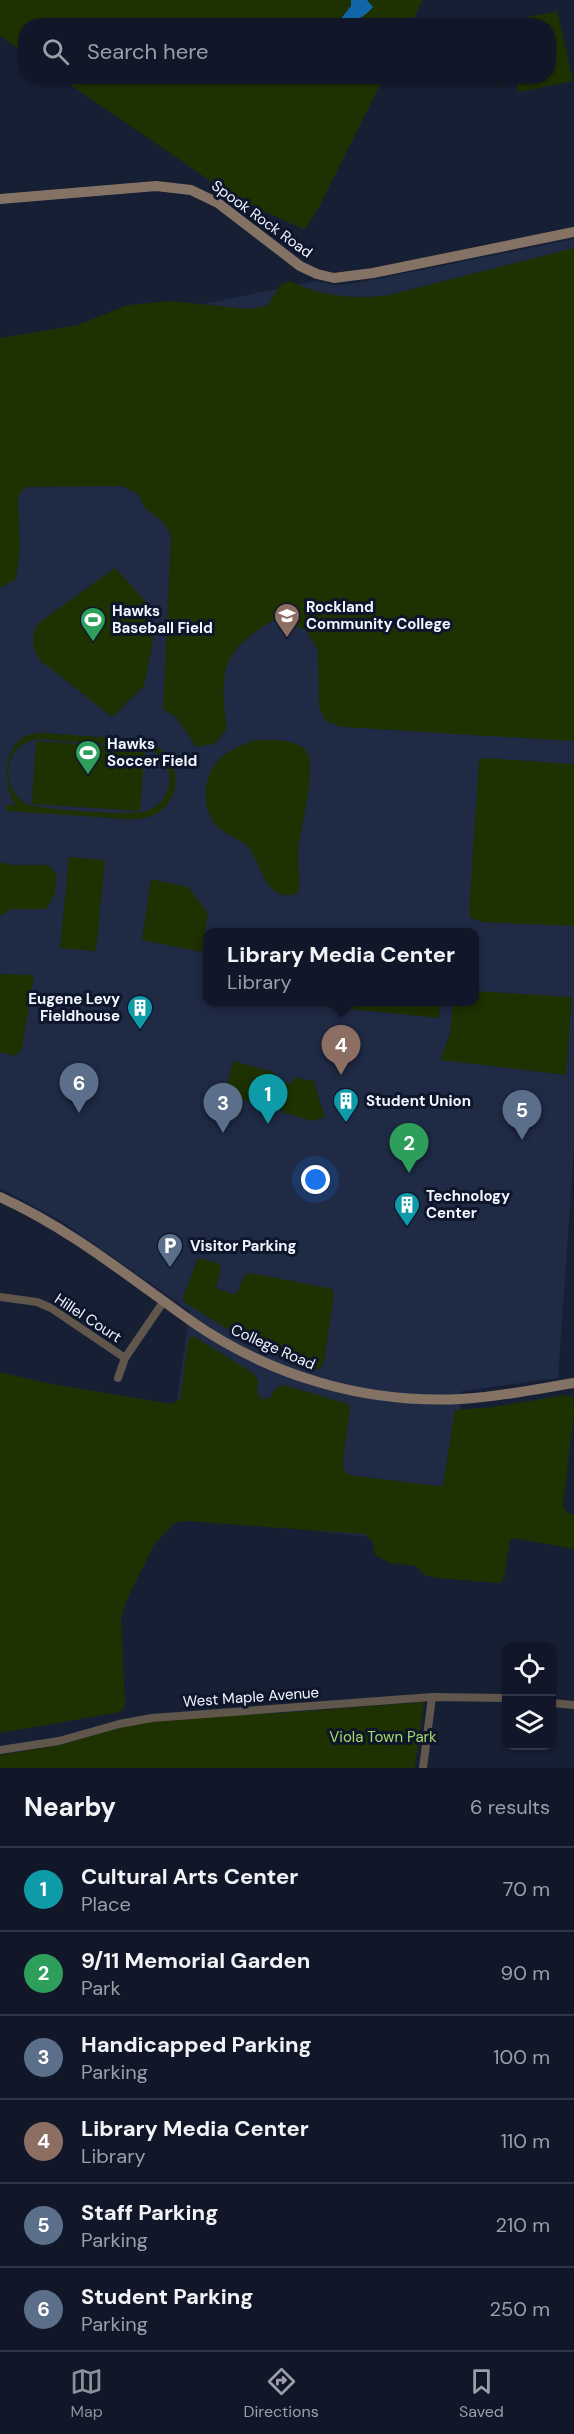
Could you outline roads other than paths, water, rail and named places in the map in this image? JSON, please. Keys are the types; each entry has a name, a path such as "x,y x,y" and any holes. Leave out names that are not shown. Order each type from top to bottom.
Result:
{"street":[{"name":"Spook Rock Road","path":"0,199 156,186 191,189 210,197 300,266 317,274 334,278 373,273 574,232"},
{"name":"College Road","path":"0,1197 72,1237 225,1342 257,1359 310,1380 364,1393 403,1398 462,1399 574,1383"},
{"name":"Hillel Court","path":"0,1297 37,1302 51,1308 125,1358"},
{"path":"118,1378 125,1358 164,1301"},
{"path":"423,1768 432,1697"},
{"name":"West Maple Avenue","path":"0,1750 59,1741 119,1724 152,1718 432,1697 502,1698"},
{"path":"556,1704 574,1706"}],"water":[{"path":"351,0 367,0 373,7 361,18 342,18 351,6"}],"place":[{"name":"Rockland Community College","path":"287,639"},
{"name":"Hawks Baseball Field","path":"93,643"},
{"name":"Hawks Soccer Field","path":"88,776"},
{"name":"Eugene Levy Fieldhouse","path":"140,1031"},
{"name":"Library Media Center","path":"341,1075"},
{"name":"Student Parking","path":"79,1113"},
{"name":"Cultural Arts Center","path":"268,1124"},
{"name":"Student Union","path":"346,1124"},
{"name":"Handicapped Parking","path":"223,1133"},
{"name":"Staff Parking","path":"522,1140"},
{"name":"9/11 Memorial Garden","path":"409,1173"},
{"name":"Technology Center","path":"407,1228"},
{"name":"Visitor Parking","path":"170,1269"}],"park label":[{"name":"Viola Town Park","path":"383,1737"}]}
